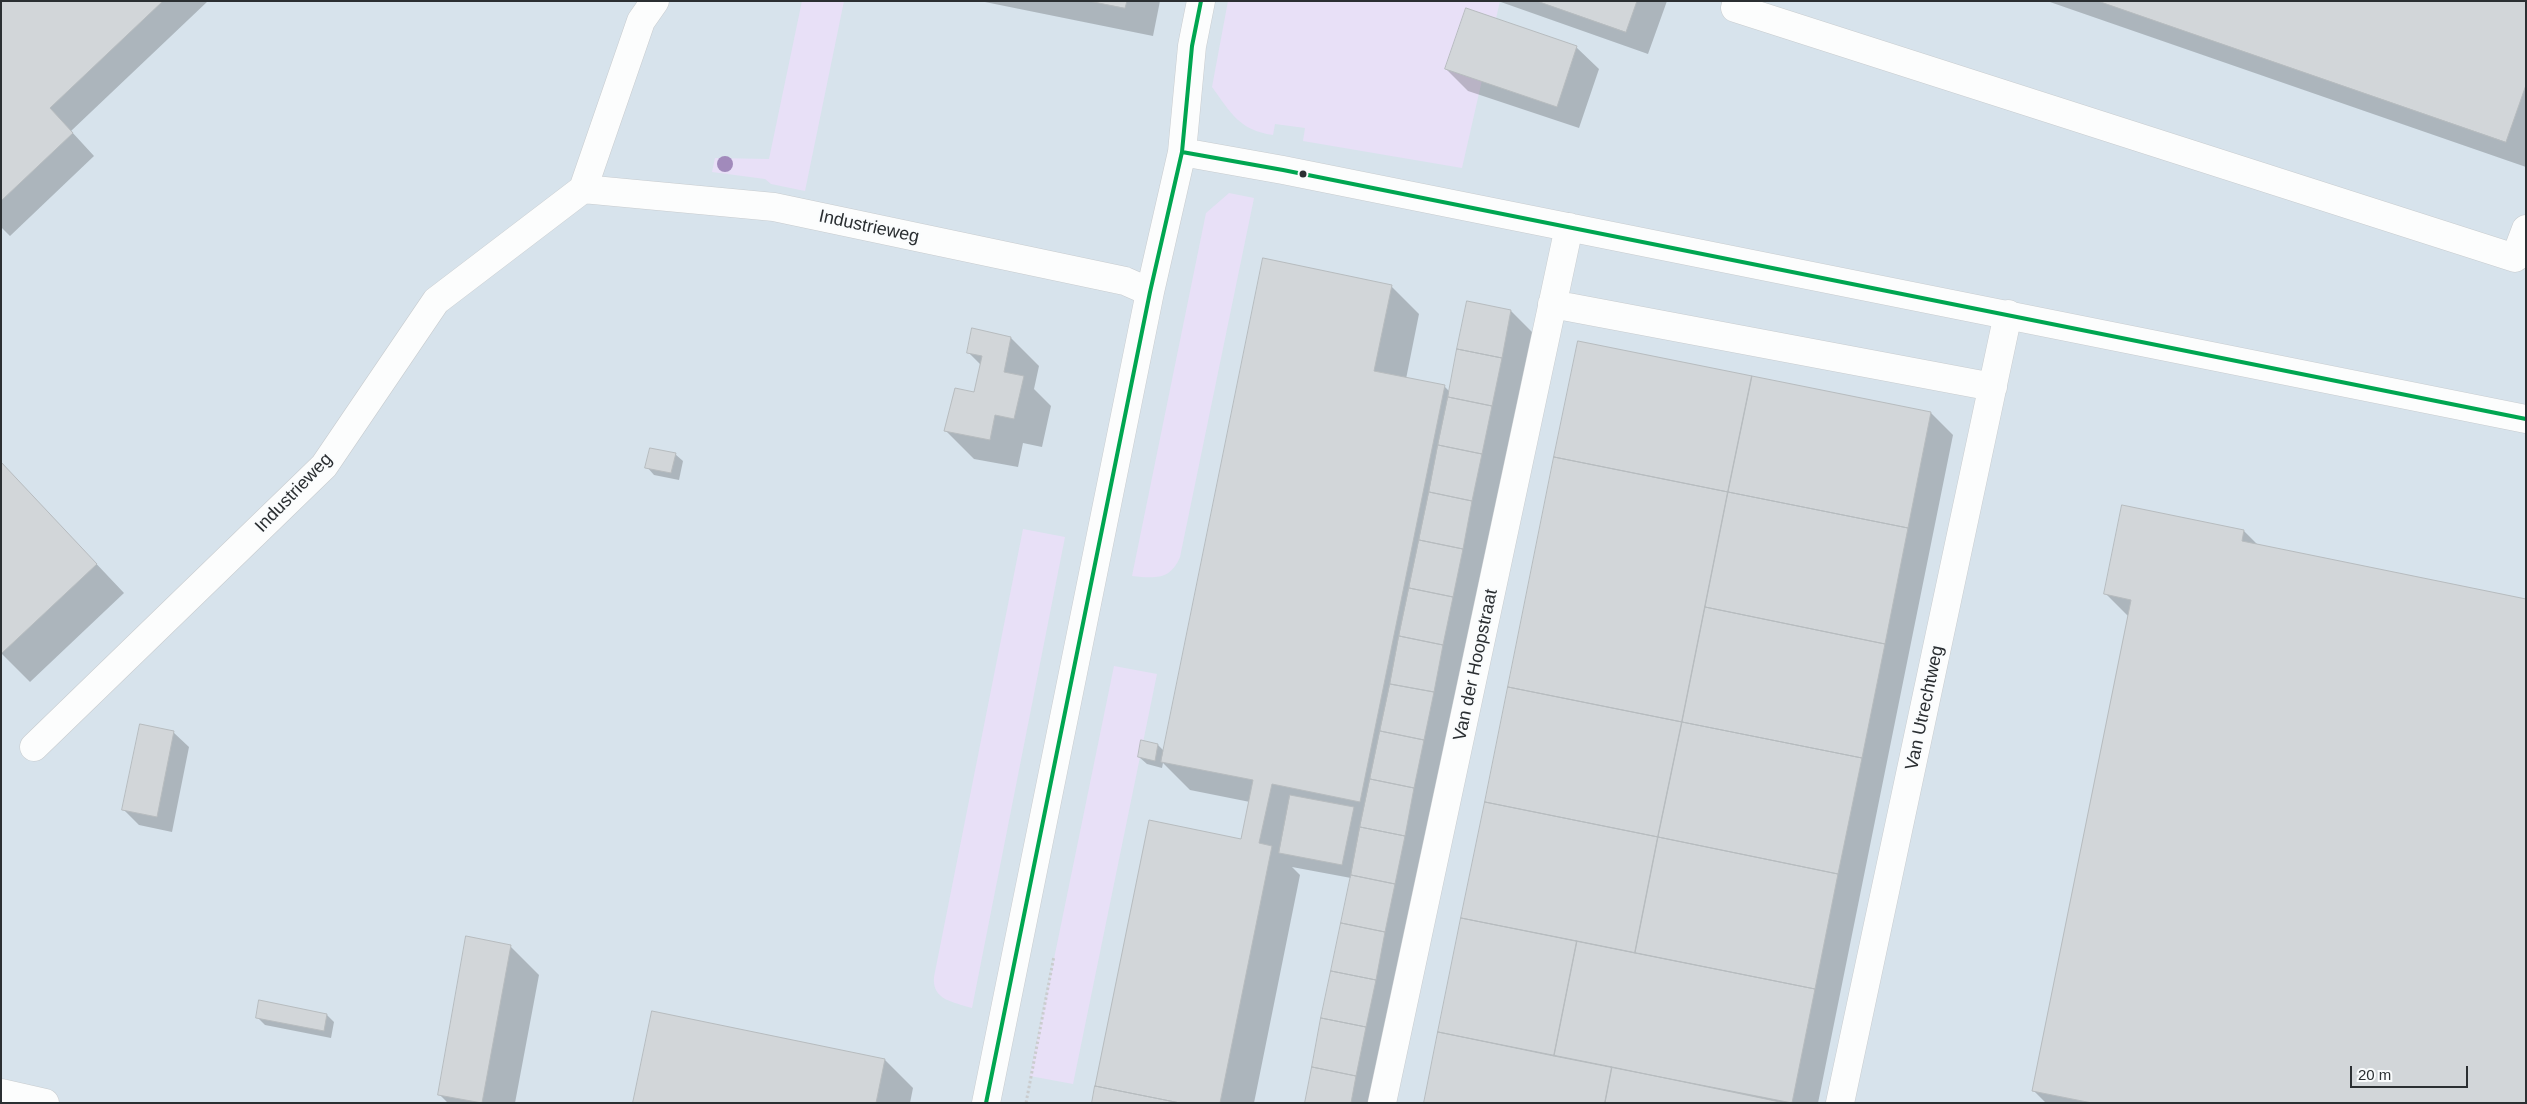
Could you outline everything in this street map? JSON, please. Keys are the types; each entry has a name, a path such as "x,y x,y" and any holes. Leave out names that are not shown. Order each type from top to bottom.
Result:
{"street":[{"path":"583,189 641,21 655,1"},
{"path":"986,1103 1150,292 1182,152 1192,46 1201,1"},
{"path":"1737,1 1735,8 2515,258 2526,229"},
{"path":"1182,152 1283,170 2008,314 2526,419"},
{"name":"Industrieweg","path":"34,747 324,466 436,301 583,189 774,207 1125,281 1150,292"},
{"name":"Van der Hoopstraat","path":"1382,1103 1569,227"},
{"path":"1552,304 1994,387"},
{"name":"Van Utrechtweg","path":"1840,1103 1994,387 2008,314"},
{"path":"1,1094 45,1103"}],"shaded area":[{"path":"1,1 2526,1 2526,1103 1,1103"},
{"path":"802,1 844,1 805,191 771,184 765,179 712,172 715,158 769,159"},
{"path":"1228,1 1500,1 1462,168 1303,141 1305,128 1275,124 1273,135 1261,133 1244,124 1237,119 1212,87"},
{"path":"1229,193 1254,198 1180,557 1176,565 1166,574 1154,577 1132,576 1206,213"},
{"path":"1023,529 1065,537 972,1008 951,1002 940,995 934,985 934,977"},
{"path":"1114,666 1157,674 1073,1084 1030,1076"}],"building":[{"path":"1,1 163,1 50,108 73,133 1,201"},
{"path":"1089,1 1127,1 1125,8"},
{"path":"1537,1 1637,1 1626,32"},
{"path":"2098,1 2526,1 2526,85 2506,142"},
{"path":"1466,8 1577,46 1557,107 1445,69"},
{"path":"1263,258 1392,285 1374,371 1445,385 1360,802 1272,784 1259,843 1272,846 1220,1103 1180,1103 1095,1086 1149,820 1241,839 1253,780 1161,762"},
{"path":"1467,301 1511,310 1502,358 1457,349"},
{"path":"972,328 1011,337 1004,372 1024,376 1014,419 995,415 990,440 944,431 955,388 974,392 982,356 967,353"},
{"path":"1578,341 1752,376 1728,492 1554,457"},
{"path":"1457,349 1502,358 1492,406 1448,397"},
{"path":"1752,376 1931,412 1908,528 1728,492"},
{"path":"1448,397 1492,406 1482,454 1438,445"},
{"path":"1438,445 1482,454 1472,501 1429,492"},
{"path":"650,448 676,453 671,473 645,468"},
{"path":"1554,457 1728,492 1682,722 1508,687"},
{"path":"1,462 97,564 1,654"},
{"path":"1429,492 1472,501 1463,549 1419,540"},
{"path":"1728,492 1908,528 1885,644 1705,607"},
{"path":"2122,505 2244,530 2242,541 2526,599 2526,1103 2092,1103 2032,1091 2131,600 2104,594"},
{"path":"1419,540 1463,549 1453,597 1409,588"},
{"path":"1409,588 1453,597 1443,645 1399,636"},
{"path":"1705,607 1885,644 1862,758 1682,722"},
{"path":"1399,636 1443,645 1434,692 1390,684"},
{"path":"1390,684 1434,692 1424,740 1380,731"},
{"path":"1508,687 1682,722 1658,837 1485,802"},
{"path":"1682,722 1862,758 1838,874 1658,837"},
{"path":"140,724 174,731 157,817 122,810"},
{"path":"1380,731 1424,740 1414,788 1370,779"},
{"path":"1141,740 1158,744 1155,761 1138,757"},
{"path":"1370,779 1414,788 1405,836 1360,827"},
{"path":"1290,795 1354,807 1342,865 1279,853"},
{"path":"1485,802 1658,837 1635,953 1461,918"},
{"path":"1360,827 1405,836 1395,884 1351,875"},
{"path":"1658,837 1838,874 1815,989 1635,953"},
{"path":"1351,875 1395,884 1385,932 1341,923"},
{"path":"1461,918 1577,941 1554,1056 1438,1032"},
{"path":"1341,923 1385,932 1376,980 1331,971"},
{"path":"466,936 511,945 482,1103 438,1095"},
{"path":"1577,941 1815,989 1792,1103 1554,1056"},
{"path":"1331,971 1376,980 1366,1027 1321,1018"},
{"path":"259,1000 327,1014 324,1031 256,1018"},
{"path":"652,1011 885,1059 876,1103 633,1103"},
{"path":"1321,1018 1366,1027 1356,1076 1312,1067"},
{"path":"1438,1032 1612,1067 1605,1103 1424,1103"},
{"path":"1312,1067 1356,1076 1351,1103 1305,1103"},
{"path":"1612,1067 1785,1103 1605,1103"},
{"path":"1095,1086 1180,1103 1092,1103"}],"transit line":[{"path":"986,1103 1150,292 1182,152 1192,46 1201,1"},
{"path":"1182,152 1283,170 2526,419"}]}
